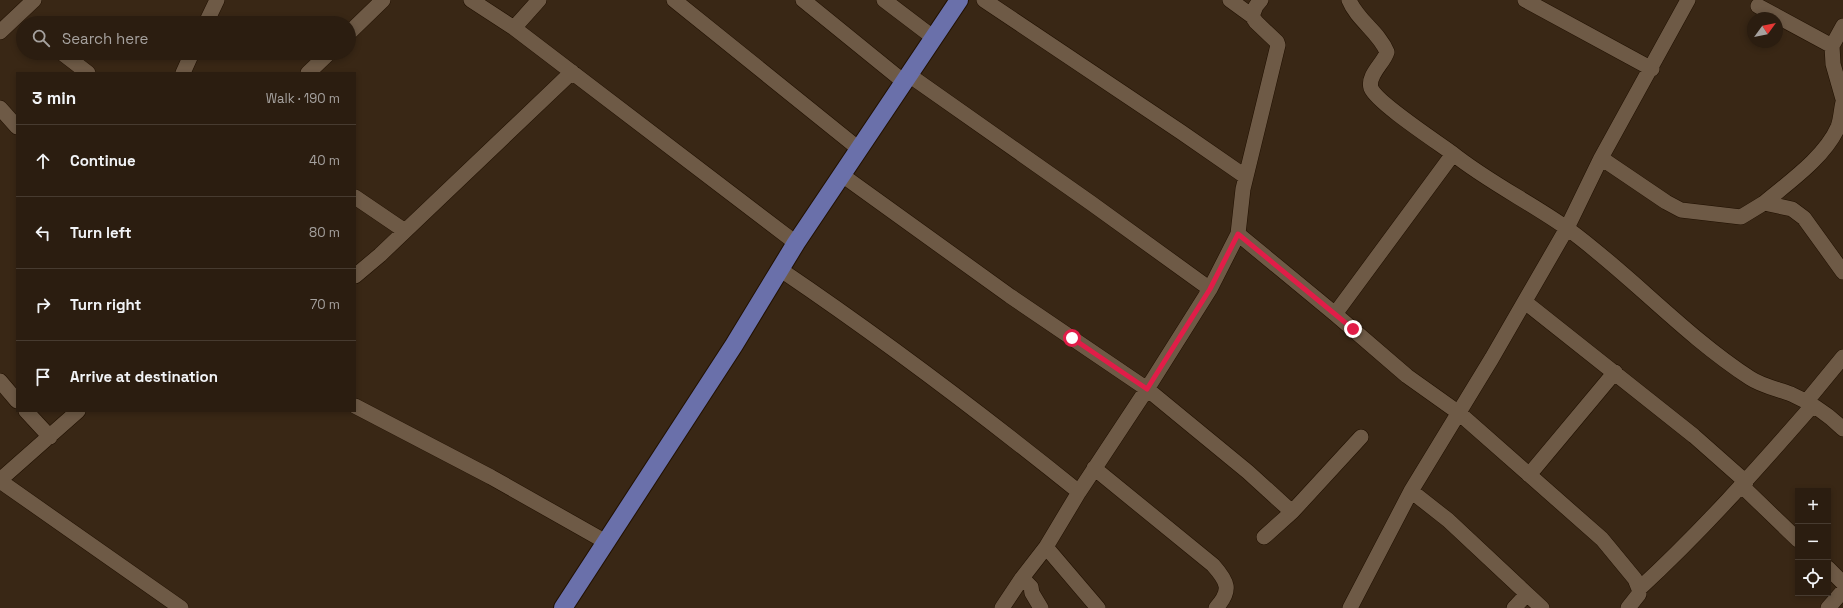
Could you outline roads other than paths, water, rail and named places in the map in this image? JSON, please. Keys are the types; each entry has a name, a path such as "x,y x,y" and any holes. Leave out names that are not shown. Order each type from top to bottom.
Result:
{"main road":[{"path":"563,608 781,270 796,243 959,0"}],"street":[{"path":"22,16 34,0"},
{"path":"209,16 217,0"},
{"path":"356,26 383,0"},
{"path":"471,0 514,28 796,243"},
{"path":"514,28 539,0"},
{"path":"674,0 859,149"},
{"path":"803,0 906,78 1103,211 1210,289"},
{"path":"884,0 934,38"},
{"path":"984,0 1246,177"},
{"path":"1002,608 1022,578 1046,547 1094,468 1147,389 1210,289 1238,234 1246,177 1278,42 1256,22 1252,16 1230,0"},
{"path":"1252,16 1256,6 1261,0"},
{"path":"1349,0 1352,8 1381,41 1387,52 1371,83 1372,89 1384,102 1453,154 1462,163 1567,228 1716,354 1752,379 1790,394 1809,404 1843,429"},
{"path":"1525,0 1652,69"},
{"path":"1350,608 1411,491 1525,302 1567,228 1601,158 1652,69 1688,0"},
{"path":"1758,6 1832,46"},
{"path":"0,32 16,22"},
{"path":"1601,158 1666,202 1681,210 1741,217 1764,203 1803,171 1826,146 1838,126 1843,101 1833,64 1832,46 1843,26"},
{"path":"71,60 87,72"},
{"path":"183,72 189,60"},
{"path":"309,72 322,60"},
{"path":"356,275 405,231 572,72"},
{"path":"0,108 16,126"},
{"path":"1335,314 1453,154"},
{"path":"842,175 1010,296 1147,389 1248,472 1292,512"},
{"path":"356,198 405,231"},
{"path":"1764,203 1792,209 1804,218 1827,252 1843,272"},
{"path":"1238,234 1407,376 1459,413 1602,539 1635,579 1639,589 1639,594 1628,608"},
{"path":"781,270 854,319 1018,443 1079,492"},
{"path":"1525,302 1694,436 1744,484 1795,537"},
{"path":"1639,589 1671,559 1744,484 1809,404 1843,357"},
{"path":"1529,475 1615,372"},
{"path":"0,381 16,400"},
{"path":"356,407 491,477 606,542"},
{"path":"27,412 50,437"},
{"path":"77,412 0,480 181,608"},
{"path":"1264,537 1292,512 1361,437"},
{"path":"1094,468 1213,565 1222,575 1225,582 1225,598 1216,608"},
{"path":"1411,491 1448,520 1542,608"},
{"path":"1046,547 1098,608"},
{"path":"1831,571 1843,583"},
{"path":"1022,578 1031,587 1032,593 1041,608"},
{"path":"1828,608 1843,591"},
{"path":"1514,608 1527,594"}]}
